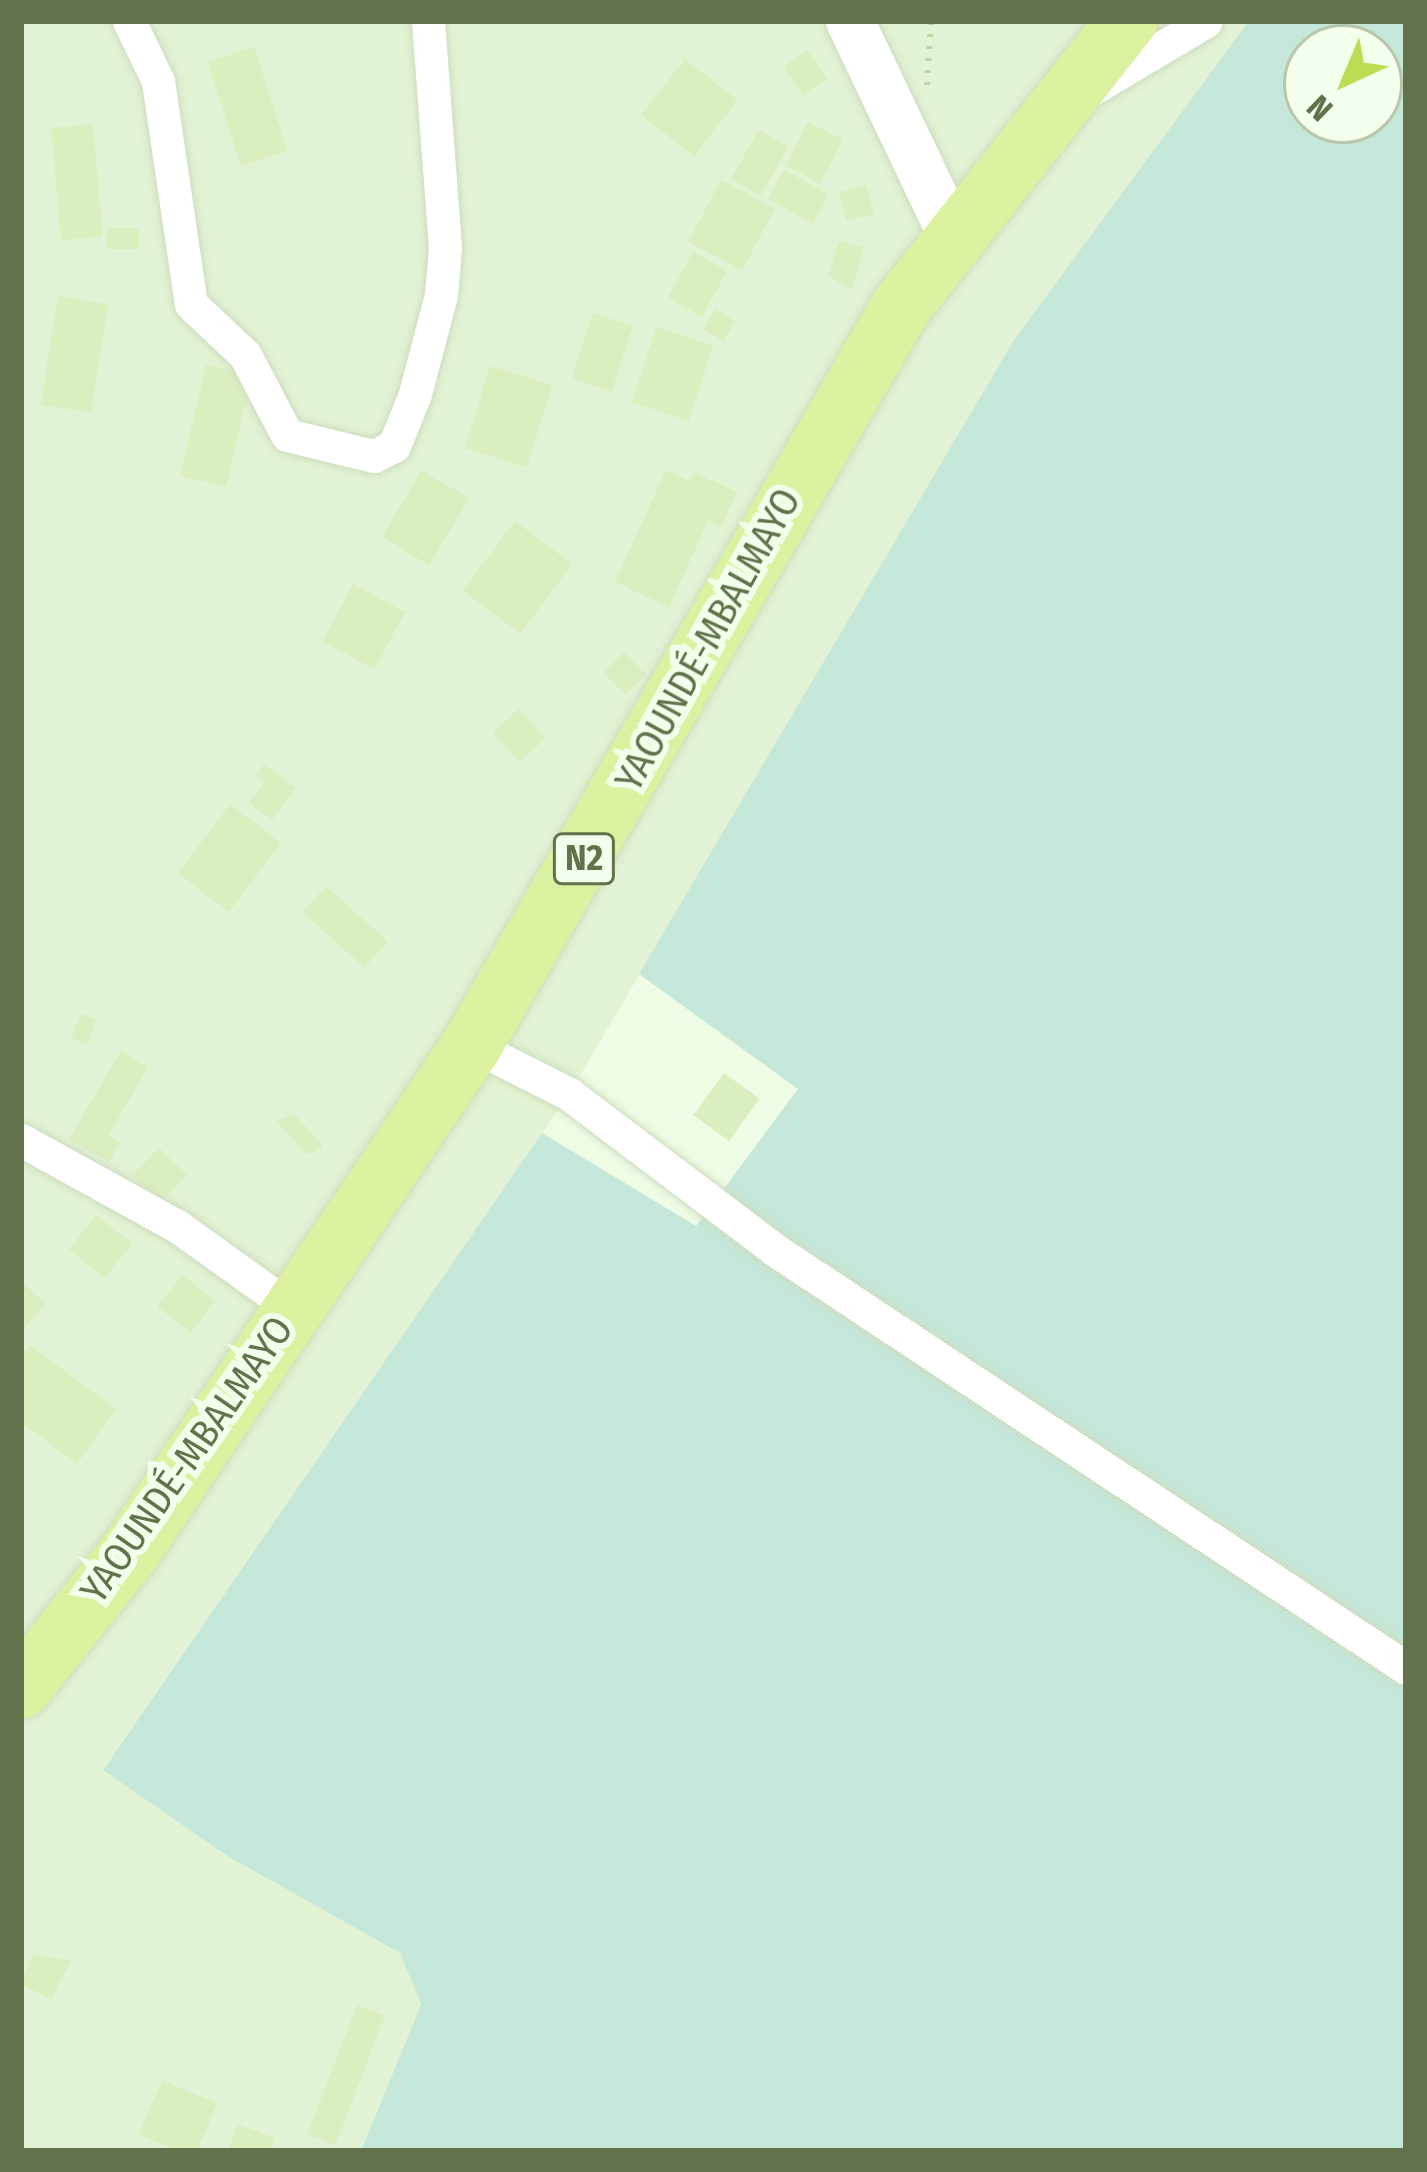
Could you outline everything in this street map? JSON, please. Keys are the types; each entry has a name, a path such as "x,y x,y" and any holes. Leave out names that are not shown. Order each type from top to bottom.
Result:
{"highway":[{"name":"YAOUNDÉ-MBALMAYO","path":"21,1688 130,1550 472,1045 641,764 853,380 954,239 1069,101 1127,21"}],"main road":[{"path":"850,21 954,239"}],"street":[{"path":"129,21 158,81 191,304 245,355 287,435 374,456 394,446 416,394 440,295 445,248 428,21"},
{"path":"1069,101 1133,72 1206,21"},
{"path":"472,1045 568,1094 775,1250 1406,1668"},
{"path":"21,1139 178,1226 293,1309"}],"shaded area":[{"path":"21,21 1252,21 1014,340 569,1094 103,1769 229,1857 400,1953 421,2003 361,2151 21,2151"},
{"path":"1249,21 1406,21 1406,2151 361,2151 421,2004 400,1953 229,1857 103,1770 542,1133 696,1226 798,1089 639,974 1014,340"}],"building":[{"path":"254,47 288,151 241,166 207,62"},
{"path":"807,50 827,79 803,95 783,67"},
{"path":"685,59 738,100 694,156 641,115"},
{"path":"808,122 843,140 821,183 786,166"},
{"path":"93,124 103,237 61,240 51,128"},
{"path":"759,130 788,147 760,195 731,178"},
{"path":"784,170 829,195 813,224 768,199"},
{"path":"721,180 775,209 742,270 688,242"},
{"path":"866,185 874,214 847,221 839,192"},
{"path":"107,228 139,228 139,249 107,249"},
{"path":"839,241 864,247 852,290 828,276"},
{"path":"693,252 727,271 702,316 668,297"},
{"path":"58,296 108,304 91,413 41,405"},
{"path":"715,309 735,320 723,341 703,330"},
{"path":"593,313 633,326 612,392 572,379"},
{"path":"656,327 713,346 689,421 632,402"},
{"path":"206,365 252,376 226,487 180,476"},
{"path":"490,366 552,385 527,467 465,448"},
{"path":"422,470 469,498 429,565 382,537"},
{"path":"666,470 690,481 694,472 737,492 721,527 708,521 669,607 615,582"},
{"path":"515,521 573,564 520,634 463,590"},
{"path":"353,584 405,612 375,669 322,641"},
{"path":"624,652 646,674 625,694 603,673"},
{"path":"518,709 546,738 521,762 493,733"},
{"path":"264,764 296,788 272,820 249,803 265,781 256,776"},
{"path":"230,804 281,843 229,912 178,873"},
{"path":"326,886 388,942 364,968 303,912"},
{"path":"81,1013 97,1019 87,1044 71,1038"},
{"path":"121,1051 148,1067 108,1136 120,1143 109,1162 69,1139"},
{"path":"724,1073 760,1099 729,1141 693,1115"},
{"path":"295,1114 323,1147 307,1155 276,1121"},
{"path":"159,1148 187,1175 161,1202 133,1175"},
{"path":"96,1215 132,1243 105,1278 69,1250"},
{"path":"182,1275 215,1301 190,1332 157,1307"},
{"path":"21,1281 46,1304 21,1332"},
{"path":"30,1345 116,1409 77,1464 21,1422 21,1357"},
{"path":"32,1955 71,1960 51,1999 21,1984"},
{"path":"357,2005 385,2016 335,2146 307,2135"},
{"path":"162,2080 217,2103 197,2151 178,2151 139,2134"},
{"path":"238,2124 275,2138 270,2151 228,2151"}]}
